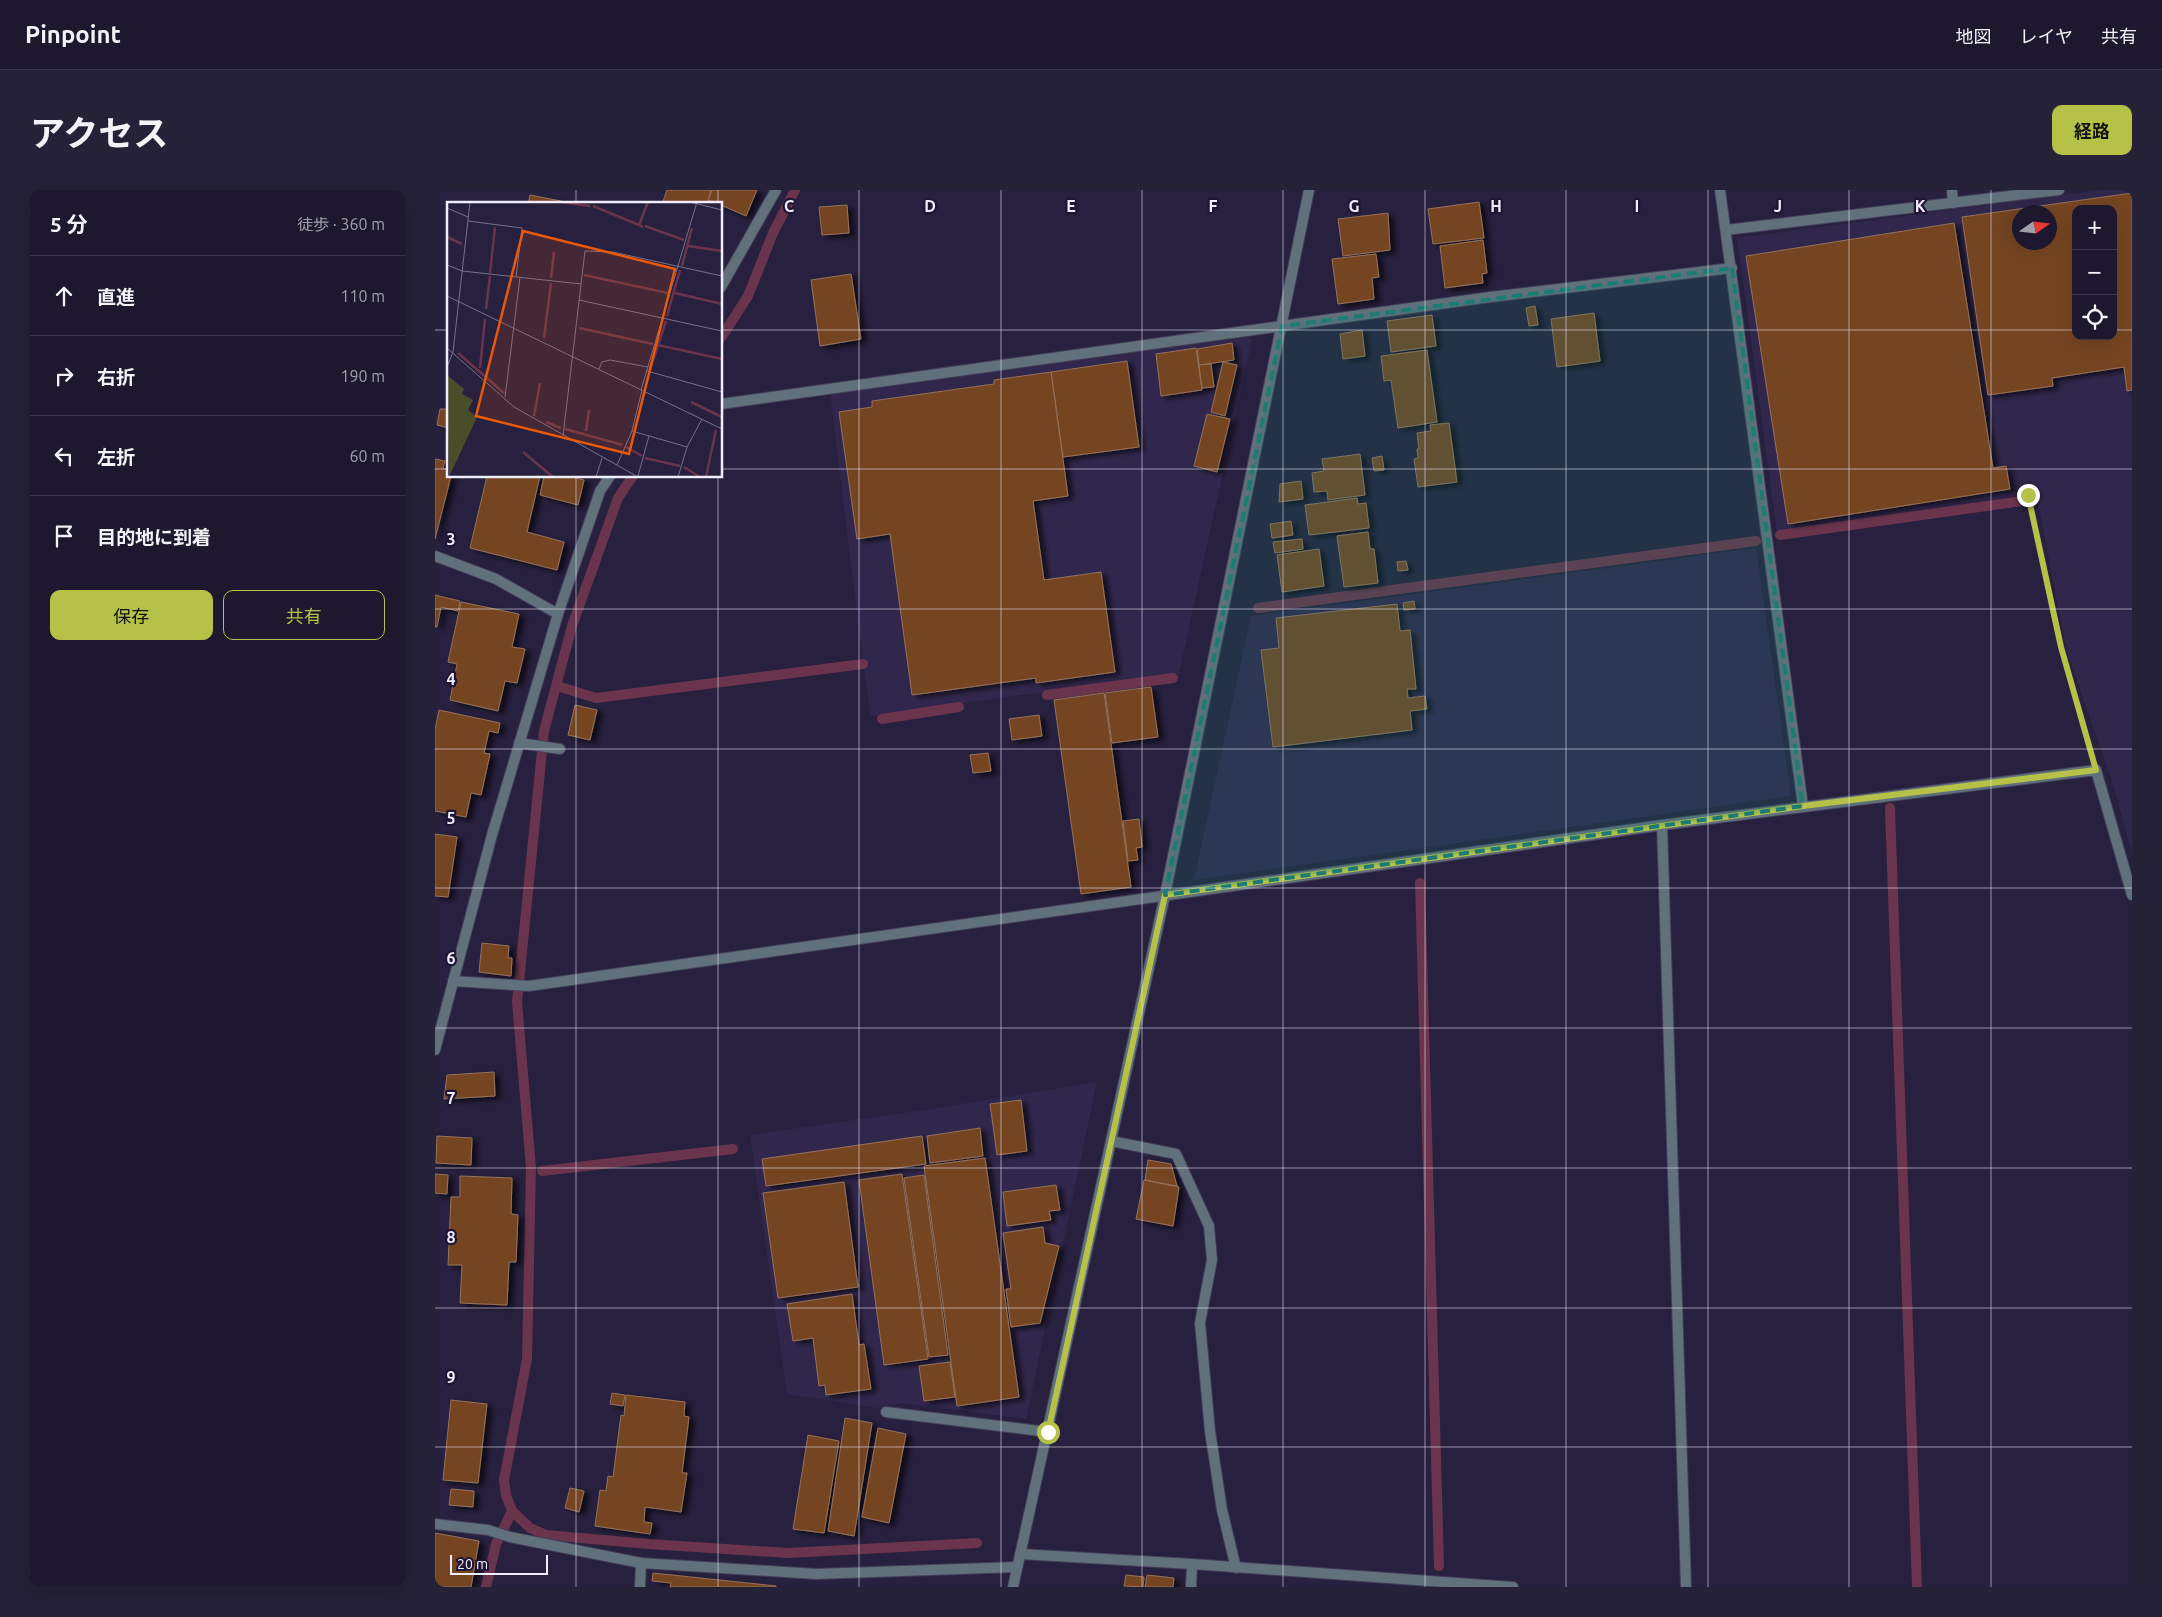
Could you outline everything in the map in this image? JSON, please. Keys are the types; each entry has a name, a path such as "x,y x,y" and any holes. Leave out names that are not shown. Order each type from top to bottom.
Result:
{"street":[{"path":"723,283 776,190"},
{"path":"1013,1587 1165,895 1309,190"},
{"path":"1721,190 1803,806"},
{"path":"1952,190 1953,203"},
{"path":"1726,230 2059,190"},
{"path":"723,404 1500,296 1732,268"},
{"path":"435,1050 492,835 558,614 600,491 609,478"},
{"path":"435,556 496,579 558,614"},
{"path":"519,743 560,748"},
{"path":"453,982 529,986 1662,825 2096,770 2132,895"},
{"path":"1662,825 1686,1587"},
{"path":"1111,1141 1176,1154 1209,1226 1212,1260 1201,1323 1210,1431 1222,1510 1236,1568"},
{"path":"886,1412 1048,1432"},
{"path":"435,1524 488,1530 510,1537 641,1563 816,1574 1017,1567"},
{"path":"1020,1554 1192,1564 1513,1587"},
{"path":"640,1587 641,1563"},
{"path":"1191,1587 1192,1564"}],"path":[{"path":"2028,495 2061,647 2096,770"}],"highlighted area":[{"path":"1732,268 1803,806 1165,895 1282,326"}],"shaded area":[{"path":"2101,190 2132,190 2132,853 2113,784 2067,652 2036,493 1777,532 1737,238"},
{"path":"1248,336 1252,340 1179,673 871,716 830,393"},
{"path":"1756,548 1791,796 1194,880 1251,616"},
{"path":"1097,1082 1026,1419 901,1403 877,1408 787,1394 750,1135 924,1110"}],"building":[{"path":"667,190 711,190 708,202 663,202"},
{"path":"712,190 757,190 746,216 723,206 723,202 708,200"},
{"path":"2132,193 2132,390 2127,391 2124,367 2052,378 2053,386 1988,395 1962,217 2012,210 2012,250 2057,250 2057,205 2047,205"},
{"path":"530,195 566,202 528,202"},
{"path":"1479,202 1484,238 1433,244 1428,209"},
{"path":"847,205 849,233 822,235 819,207"},
{"path":"1388,213 1390,250 1343,256 1338,219"},
{"path":"1954,223 1993,468 2006,466 2010,489 1788,524 1746,256"},
{"path":"1483,240 1487,273 1482,274 1483,283 1445,288 1440,246"},
{"path":"1376,254 1379,277 1372,278 1374,299 1338,304 1332,259"},
{"path":"851,274 861,339 820,346 811,280"},
{"path":"1535,306 1538,325 1529,326 1526,308"},
{"path":"1594,313 1600,361 1557,367 1551,319"},
{"path":"1432,315 1436,346 1391,352 1387,321"},
{"path":"1362,330 1365,356 1343,359 1340,334"},
{"path":"1232,343 1234,360 1199,365 1197,349"},
{"path":"1196,348 1202,390 1161,396 1156,354"},
{"path":"1427,350 1437,422 1398,428 1391,380 1384,381 1381,356"},
{"path":"1127,361 1139,447 1063,457 1051,372"},
{"path":"1223,362 1237,365 1225,416 1211,412"},
{"path":"1211,364 1214,387 1202,388 1199,365"},
{"path":"1051,372 1068,496 1033,501 1044,580 1101,572 1115,672 1036,683 1036,678 912,695 890,534 857,539 839,412 872,407 872,401 994,384 994,380"},
{"path":"440,409 447,409 447,428 437,425"},
{"path":"1207,414 1230,419 1217,472 1194,466"},
{"path":"1449,423 1457,482 1418,487 1414,459 1418,458 1417,433 1431,431 1430,425"},
{"path":"1360,454 1365,495 1328,500 1327,491 1314,492 1312,473 1324,471 1322,459"},
{"path":"1382,456 1384,470 1374,471 1372,458"},
{"path":"435,459 445,461 443,468 447,469 447,478 450,478 435,539"},
{"path":"487,478 540,478 527,532 564,542 557,570 470,548"},
{"path":"544,478 576,478 584,480 578,505 540,495"},
{"path":"1301,481 1303,499 1279,502 1280,484"},
{"path":"1357,498 1358,504 1366,503 1369,528 1309,535 1305,505"},
{"path":"1291,521 1293,535 1272,538 1270,524"},
{"path":"1368,532 1370,549 1374,549 1378,583 1344,587 1337,536"},
{"path":"1302,539 1303,549 1275,553 1273,542"},
{"path":"1319,549 1324,586 1282,592 1277,555"},
{"path":"1406,561 1408,570 1398,571 1397,562"},
{"path":"435,595 460,601 458,611 441,607 437,627 435,627"},
{"path":"1414,601 1415,609 1404,610 1403,603"},
{"path":"461,602 519,614 512,647 525,649 517,683 505,681 498,711 450,700 457,664 448,662"},
{"path":"1397,604 1400,631 1410,630 1416,689 1407,689 1408,698 1425,696 1427,709 1410,711 1412,730 1273,747 1261,650 1279,648 1276,618"},
{"path":"1151,687 1158,737 1112,743 1105,693"},
{"path":"1104,693 1131,887 1081,894 1054,700"},
{"path":"575,705 597,710 590,740 568,735"},
{"path":"439,710 500,723 498,733 489,731 484,753 490,754 481,795 471,793 466,817 435,811 435,730"},
{"path":"1039,715 1042,736 1012,740 1009,719"},
{"path":"988,753 991,771 973,773 970,755"},
{"path":"1139,819 1142,847 1136,848 1138,860 1128,861 1123,821"},
{"path":"435,834 457,837 448,897 435,896"},
{"path":"482,943 509,946 508,958 512,958 511,976 479,972"},
{"path":"494,1072 495,1096 444,1099 447,1075"},
{"path":"1021,1100 1027,1151 997,1155 990,1104"},
{"path":"980,1128 983,1156 930,1163 927,1136"},
{"path":"437,1136 472,1138 471,1165 436,1163"},
{"path":"922,1136 926,1164 766,1186 762,1159"},
{"path":"985,1158 1019,1397 957,1406 924,1166"},
{"path":"1148,1160 1171,1164 1177,1186 1145,1180"},
{"path":"435,1174 448,1175 447,1194 435,1193"},
{"path":"902,1174 928,1359 884,1365 859,1180"},
{"path":"924,1175 948,1355 929,1357 904,1178"},
{"path":"460,1176 512,1178 511,1214 518,1215 516,1262 509,1262 507,1305 460,1303 462,1265 448,1265 451,1197 460,1197"},
{"path":"1144,1180 1179,1187 1173,1226 1136,1219"},
{"path":"844,1182 858,1287 778,1298 763,1193"},
{"path":"1056,1185 1060,1210 1049,1211 1051,1220 1007,1226 1003,1192"},
{"path":"1043,1227 1045,1243 1059,1246 1040,1323 1011,1327 1006,1289 1011,1289 1003,1233"},
{"path":"852,1294 859,1345 864,1344 871,1389 826,1395 825,1385 819,1386 813,1338 793,1341 787,1304"},
{"path":"950,1362 955,1397 924,1401 919,1366"},
{"path":"612,1393 625,1395 623,1406 610,1404"},
{"path":"626,1395 685,1402 684,1416 689,1417 682,1473 687,1473 681,1512 645,1507 644,1522 652,1523 650,1534 595,1526 600,1490 606,1491 608,1476 613,1477 621,1415 624,1416"},
{"path":"451,1400 487,1404 478,1483 443,1480"},
{"path":"845,1418 872,1423 854,1536 828,1531"},
{"path":"878,1428 906,1434 889,1523 862,1517"},
{"path":"808,1435 839,1441 824,1533 793,1529"},
{"path":"570,1488 584,1491 579,1512 565,1508"},
{"path":"451,1489 474,1491 473,1507 449,1505"},
{"path":"435,1533 479,1541 471,1587 435,1587"},
{"path":"653,1573 776,1587 670,1587 671,1583 652,1581"},
{"path":"1126,1575 1144,1577 1143,1587 1124,1586"},
{"path":"1147,1575 1174,1578 1173,1587 1145,1587"}],"waterway":[{"path":"723,335 748,296 773,233 795,190"},
{"path":"486,1587 496,1544 512,1511 506,1495 504,1480 527,1359 531,1168 517,1002 544,731 572,626 618,498 632,478"},
{"path":"1780,535 2022,501"},
{"path":"1258,608 1756,541"},
{"path":"557,686 596,698 863,664"},
{"path":"1047,695 1173,678"},
{"path":"882,719 959,707"},
{"path":"1890,808 1917,1587"},
{"path":"1420,883 1439,1566"},
{"path":"542,1171 733,1149"},
{"path":"512,1511 530,1528 546,1535 649,1544 788,1553 977,1543"}],"route":[{"path":"1048,1432 1165,895 1803,806 2096,770 2061,647 2028,495"}]}
